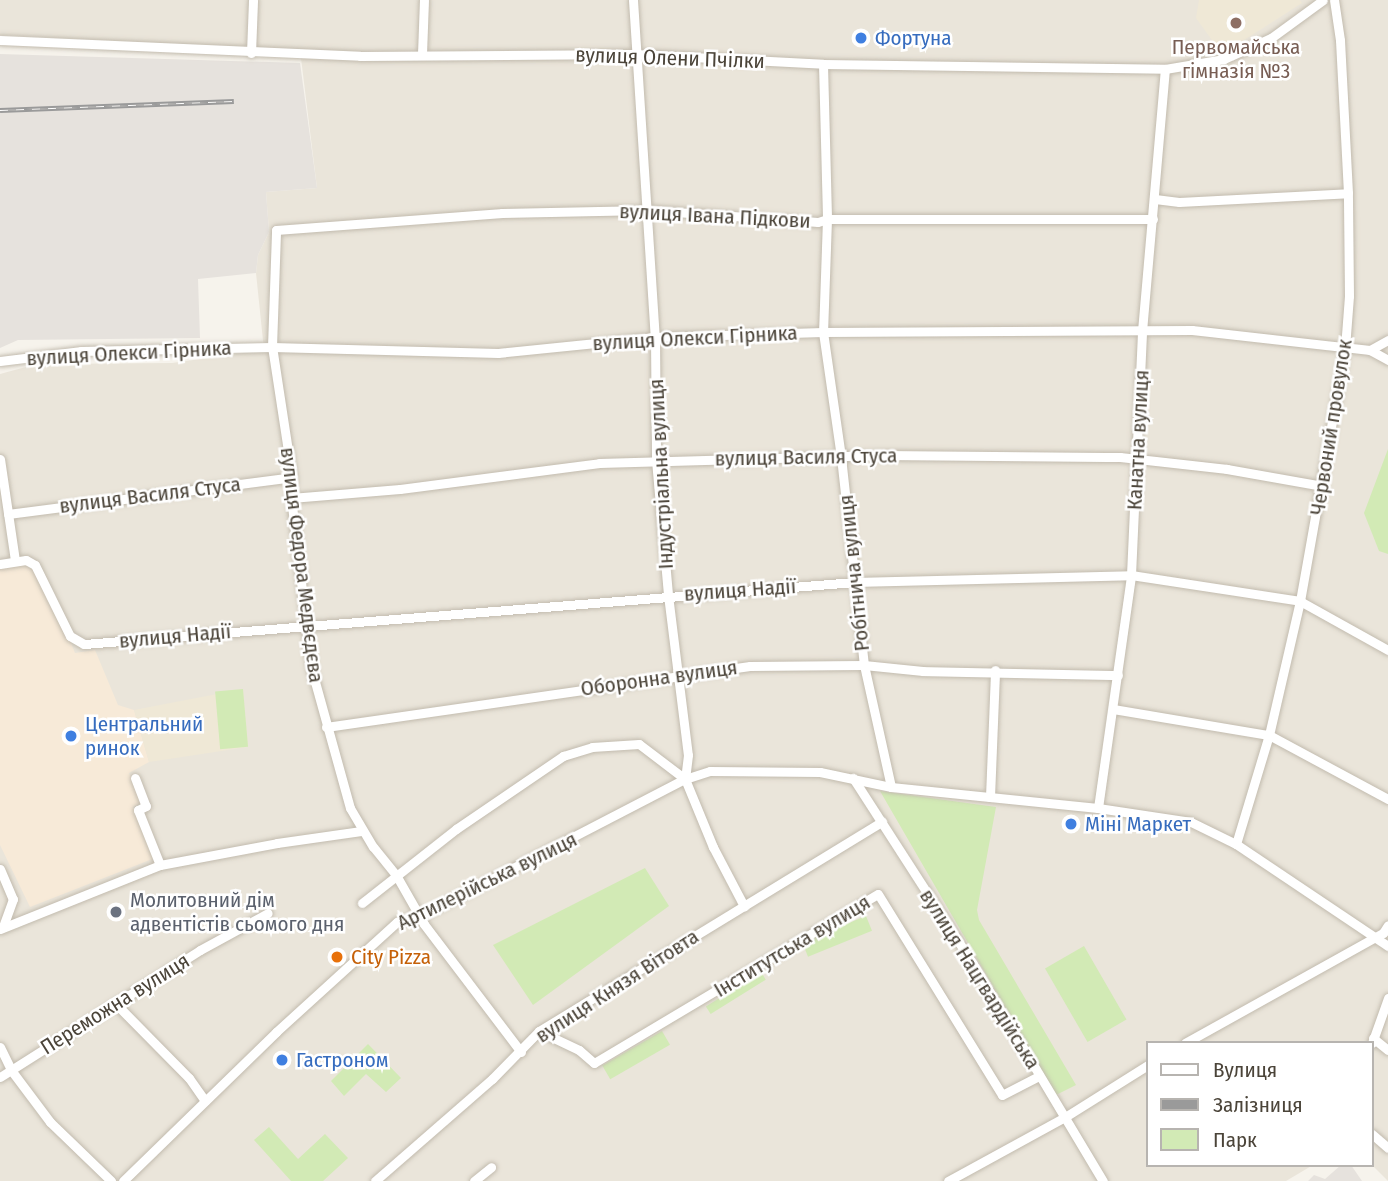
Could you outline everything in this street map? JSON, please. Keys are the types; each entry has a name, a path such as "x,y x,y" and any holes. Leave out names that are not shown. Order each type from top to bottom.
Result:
{"street":[{"path":"251,53 253,0"},
{"path":"422,54 424,0"},
{"name":"Індустріальна вулиця","path":"633,0 655,337 656,460 668,595 688,755 685,779"},
{"name":"вулиця Олени Пчілки","path":"0,40 251,53 635,54 823,64 1166,69 1224,59 1271,38 1323,0"},
{"name":"Червоний провулок","path":"1236,844 1269,735 1300,601 1345,348 1349,296 1348,193 1340,40 1334,0"},
{"name":"Робітнича вулиця","path":"823,64 827,219 823,332 841,457 864,665 891,787"},
{"name":"Канатна вулиця","path":"1098,808 1131,575 1143,331 1166,69"},
{"path":"1155,199 1179,202 1244,196 1348,193"},
{"name":"вулиця Івана Підкови","path":"276,230 502,213 647,210 818,222 827,219 1153,219"},
{"name":"вулиця Федора Медвєдєва","path":"276,230 272,347 292,477 291,498 311,667 350,808 362,831 396,875 418,916 521,1052"},
{"name":"вулиця Олекси Гірника","path":"0,361 81,351 272,347 498,353 655,337 823,332 1192,330 1370,350 1388,359"},
{"path":"1370,350 1388,340"},
{"name":"вулиця Василя Стуса","path":"291,498 400,489 598,463 841,457 1138,459 1227,469 1322,486"},
{"path":"0,459 15,561 0,564"},
{"name":"вулиця Василя Стуса","path":"8,513 292,477"},
{"name":"вулиця Надії","path":"15,561 26,561 35,565 66,628 79,643 854,582 1131,575 1300,601 1388,649"},
{"name":"Оборонна вулиця","path":"326,727 750,666 864,665 923,671 995,670 1118,675"},
{"path":"990,797 995,670"},
{"path":"1113,709 1269,735 1388,799"},
{"path":"362,903 456,829 563,756 592,747 639,744 685,779 713,848 744,906"},
{"name":"Артилерійська вулиця","path":"123,1181 382,933 397,922 418,916 549,852 685,779 710,771 820,772 891,787 1098,808 1191,822 1236,844 1388,946"},
{"path":"135,778 146,806 138,810 160,865"},
{"name":"вулиця Нацгвардійська","path":"853,778 1103,1181"},
{"name":"вулиця Князя Вітовта","path":"376,1181 521,1052 540,1031 882,822"},
{"path":"1,927 160,865 241,849 362,831"},
{"path":"0,869 13,899 1,927"},
{"name":"Інститутська вулиця","path":"540,1031 579,1050 594,1063 878,894 1002,1095 1039,1076"},
{"name":"Переможна вулиця","path":"0,1077 200,950 268,913"},
{"path":"1189,1041 1383,933 1388,925"},
{"path":"1372,1040 1388,998"},
{"path":"116,1004 189,1078 205,1101"},
{"path":"0,1047 11,1070 50,1122 111,1181"},
{"path":"948,1181 1065,1117 1146,1066"},
{"path":"1374,1136 1388,1149"},
{"path":"474,1181 491,1167"}],"shaded area":[{"path":"0,0 1388,0 1388,1181 1374,1167 1374,1041 1146,1041 1146,1167 1310,1167 1286,1181 0,1181 0,374 37,364 172,363 264,350 256,273 258,255 269,232 266,192 317,188 300,50 0,35"},
{"name":"Первомайська гімназія №3","path":"1199,0 1300,0 1302,3 1222,54 1196,18"},
{"path":"0,54 300,63 317,188 266,192 269,232 258,255 256,273 198,279 200,338 18,340 0,348"},
{"name":"Центральний ринок","path":"24,563 32,566 59,613 75,653 95,650 118,705 134,710 149,762 129,773 142,802 133,807 155,858 30,907 0,845 0,569"},
{"path":"243,689 248,747 149,762 134,710"},
{"path":"1339,1167 1352,1167 1362,1181 1308,1181 1314,1175 1325,1179"}],"green space":[{"path":"1388,449 1388,554 1379,551 1364,513"},
{"path":"243,689 248,747 220,749 215,691"},
{"path":"880,791 996,807 977,910 979,920 1076,1085 1056,1095"},
{"path":"645,868 669,906 533,1005 493,945"},
{"path":"866,916 872,931 808,957 802,942"},
{"path":"1084,946 1126,1020 1088,1042 1045,968"},
{"path":"761,972 766,980 711,1014 706,1006"},
{"path":"662,1031 670,1045 610,1079 602,1066"},
{"path":"368,1044 401,1078 386,1092 366,1074 344,1096 331,1081"},
{"path":"269,1127 298,1159 325,1134 348,1158 323,1181 291,1181 254,1140"}],"railway":[{"path":"0,110 234,101"}],"place":[{"name":"Первомайська гімназія №3","path":"1236,23"},
{"name":"Фортуна","path":"861,38"},
{"name":"Центральний ринок","path":"71,736"},
{"name":"Міні Маркет","path":"1071,824"},
{"name":"Молитовний дім адвентістів сьомого дня","path":"116,912"},
{"name":"City Pizza","path":"337,957"},
{"name":"Гастроном","path":"282,1060"}]}
